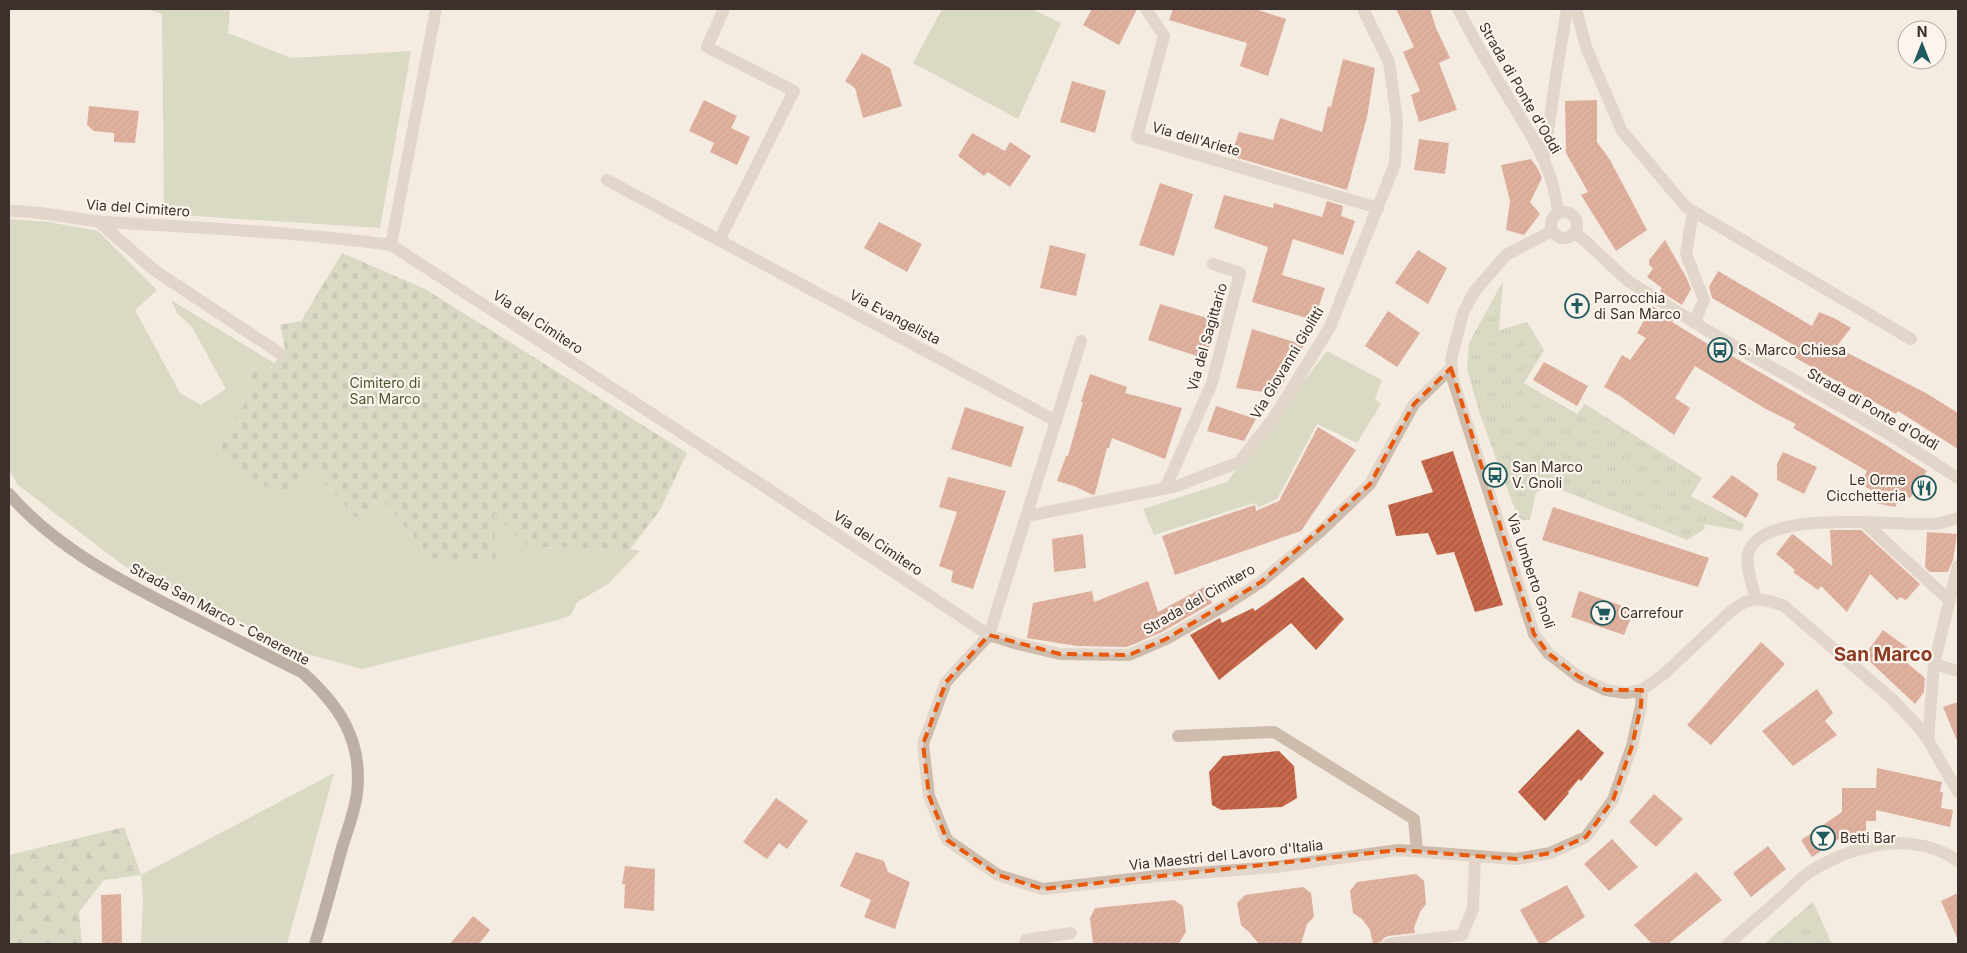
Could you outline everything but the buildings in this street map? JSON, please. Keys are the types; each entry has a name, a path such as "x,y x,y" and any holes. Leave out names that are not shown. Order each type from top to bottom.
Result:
{"main road":[{"name":"Strada San Marco - Cenerente","path":"9,494 25,512 63,544 129,585 303,673 325,692 343,717 352,742 357,768 357,794 315,944"}],"street":[{"path":"390,245 436,9"},
{"path":"719,240 794,91 707,47 724,9"},
{"name":"Via dell'Ariete","path":"1146,9 1164,36 1137,137 1378,208"},
{"name":"Via Giovanni Giolitti","path":"1027,516 1177,486 1239,462 1273,419 1330,327 1395,164 1397,120 1389,62 1363,9"},
{"name":"Strada di Ponte d'Oddi","path":"1458,9 1479,50 1544,158 1557,200 1558,213 1551,220 1552,230 1555,235 1564,238 1574,234 1582,238 1628,281 1694,323 1889,434 1958,478"},
{"path":"1544,158 1568,9"},
{"path":"1576,9 1586,46 1622,131 1686,207 1911,339"},
{"name":"Via Evangelista","path":"607,180 1056,421"},
{"name":"Via del Cimitero","path":"9,211 98,221 346,239 390,245 751,477 989,635"},
{"path":"1693,211 1686,254 1704,300 1694,323"},
{"path":"1558,213 1569,213 1573,216 1577,225 1574,234"},
{"path":"98,221 154,270 281,354"},
{"name":"Via Umberto Gnoli","path":"1552,230 1506,255 1474,292 1463,313 1451,360 1453,380 1534,634 1548,653 1579,677 1606,690 1626,693 1642,690"},
{"name":"Via del Sagittario","path":"1165,489 1212,383 1240,272 1213,264"},
{"path":"989,635 1081,340"},
{"name":"Strada del Cimitero","path":"989,635 1060,654 1129,655 1166,639 1224,606 1261,582 1321,531 1370,484 1414,404 1451,368"},
{"path":"1756,599 1750,576 1748,554 1755,542 1765,534 1783,527 1820,522 1934,524 1958,518"},
{"path":"1865,523 1948,600"},
{"path":"1928,740 1934,664 1948,600 1958,566"},
{"path":"1642,690 1664,674 1731,611 1745,602 1756,599 1770,601 1784,606 1892,699 1917,725 1928,740 1958,792"},
{"name":"Via Maestri del Lavoro d'Italia","path":"989,635 946,682 923,744 929,796 947,840 998,875 1043,889 1158,876 1276,866 1398,850 1516,859 1550,853 1586,837 1613,800 1632,746 1641,706 1642,690"},
{"path":"1934,664 1958,671"},
{"path":"1178,736 1274,732 1414,819 1417,851"},
{"path":"1728,944 1810,872 1842,855 1891,842 1929,848 1958,862"},
{"path":"1389,944 1462,935 1473,909 1475,856"},
{"path":"1025,944 1026,940 1071,933"}],"highlighted area":[{"path":"1451,368 1534,634 1548,653 1579,677 1606,690 1642,690 1641,706 1632,746 1613,800 1586,837 1550,853 1516,859 1398,850 1043,889 998,875 947,840 929,796 923,744 946,682 989,635 1060,654 1129,655 1166,639 1261,582 1370,484 1414,404"}],"green space":[{"path":"146,9 230,9 228,33 291,58 411,51 380,228 164,214 162,14"},
{"path":"942,9 1032,9 1061,23 1018,119 913,63"},
{"path":"9,219 48,222 98,231 157,290 135,310 180,393 201,405 226,389 192,327 177,313 171,300 274,363 250,395 214,453 313,470 356,518 380,498 432,558 494,512 528,547 630,549 640,551 608,584 577,602 571,615 558,620 362,669 304,653 124,566 18,485 9,470"},
{"name":"Cimitero di San Marco","path":"342,253 425,289 687,453 660,510 630,549 528,547 494,513 496,564 432,558 380,498 356,518 313,470 279,495 214,453 250,395 245,372 271,368 285,348 280,325 301,321"},
{"path":"1503,281 1499,330 1527,322 1544,350 1524,383 1577,414 1585,404 1702,478 1691,496 1744,524 1742,531 1704,524 1705,529 1687,540 1552,486 1536,492 1530,520 1519,520 1480,415 1467,369 1469,343"},
{"path":"1327,351 1382,380 1375,399 1381,404 1357,443 1317,424 1277,499 1259,507 1254,503 1154,535 1143,509 1227,482"},
{"path":"334,773 287,944 141,944 143,899 141,875"},
{"path":"124,827 141,875 104,880 79,912 82,944 9,944 9,855"},
{"path":"1813,902 1832,944 1764,944"}],"place":[{"name":"Parrocchia di San Marco","path":"1577,306"},
{"name":"S. Marco Chiesa","path":"1720,350"},
{"name":"San Marco V. Gnoli","path":"1495,475"},
{"name":"Le Orme Cicchetteria","path":"1924,488"},
{"name":"Carrefour","path":"1603,613"},
{"name":"Betti Bar","path":"1823,838"}],"district":[{"name":"San Marco","path":"1883,654"}]}
